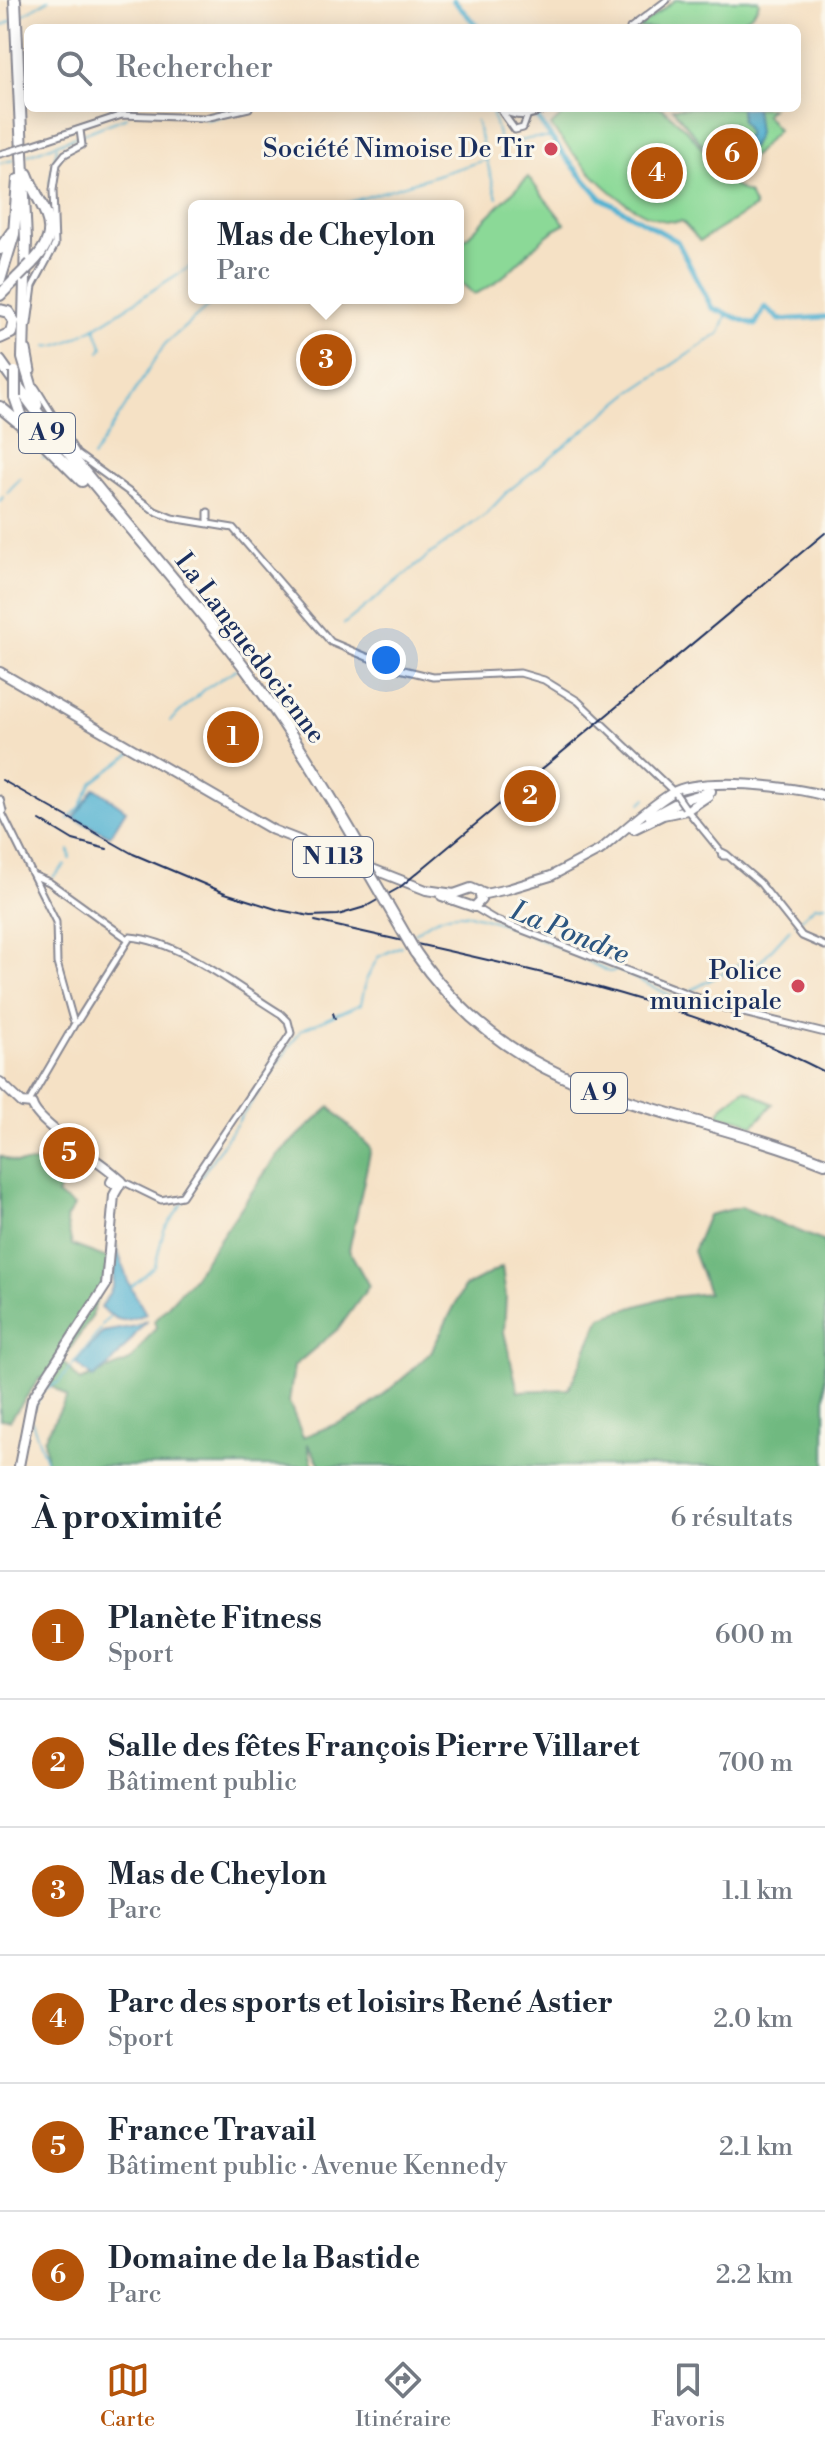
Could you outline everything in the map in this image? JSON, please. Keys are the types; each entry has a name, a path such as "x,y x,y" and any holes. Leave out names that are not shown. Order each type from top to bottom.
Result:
{"highway":[{"path":"14,0 23,288 15,372 17,394 22,420 96,496"},
{"path":"0,295 46,246 50,226 26,169 15,20"},
{"path":"19,62 27,259 23,358 31,393 62,447"},
{"path":"0,249 20,216"},
{"path":"0,280 20,216"},
{"path":"0,310 8,312 14,321 11,333 0,338"},
{"path":"0,358 17,394"},
{"name":"La Languedocienne","path":"0,368 96,496 257,691 363,857"},
{"name":"La Languedocienne","path":"17,394 260,689 321,781 417,952 477,1018 511,1045 553,1069 592,1086 738,1126 825,1160"},
{"path":"0,407 39,438"}],"main road":[{"name":"N 113","path":"0,673 273,830 413,885 443,893 465,891 482,899"},
{"name":"N 113","path":"0,673 266,830 413,888 482,899"},
{"path":"604,847 675,793 768,786"},
{"path":"604,847 682,800 728,788 768,786 825,796"},
{"path":"482,899 551,876 654,818 686,809 716,792 768,786"},
{"path":"0,1084 102,1161 117,1181 106,1285 38,1389 28,1413 19,1466"}],"street":[{"path":"636,24 667,0"},
{"path":"0,154 81,133 132,113 205,118 231,112"},
{"path":"502,112 517,131 540,112"},
{"path":"508,112 528,119"},
{"path":"510,123 518,116"},
{"path":"81,133 82,145 65,154 57,164 53,190 55,245 33,286 27,343 36,388 58,427 89,464 155,511 172,518 226,526 241,535 331,642 395,668 444,678 520,673 544,680 578,701 675,793 711,841 770,895 804,937 825,946"},
{"path":"206,521 208,512"},
{"path":"211,789 234,808"},
{"path":"0,804 51,912 55,929 54,959 75,1022"},
{"path":"38,879 119,935 178,953 288,1021 291,1033 182,1196 161,1200 117,1181"},
{"path":"482,899 686,994 736,1011 825,1033"},
{"path":"29,1106 75,1022 128,938"}],"green space":[{"path":"675,0 758,0 759,3 752,14 731,24 643,24"},
{"path":"566,112 666,112 691,135 723,175 749,194 755,207 700,241 682,221 645,214 627,203 576,157 551,126"},
{"path":"675,112 767,112 765,114 778,130 731,179"},
{"path":"528,177 565,224 541,240 499,280 474,294 464,285 464,240"},
{"path":"745,1089 773,1104 753,1126 743,1120 718,1115 723,1106"},
{"path":"330,1107 371,1148 349,1250 369,1286 339,1328 294,1366 289,1402 303,1437 359,1415 409,1373 431,1352 464,1287 502,1267 506,1296 504,1332 518,1391 569,1389 601,1317 663,1298 708,1293 693,1251 708,1215 741,1207 825,1242 825,1466 321,1466 307,1443 313,1466 47,1466 44,1439 67,1397 40,1378 10,1420 0,1419 0,1156 16,1163 37,1163 37,1158 65,1178 57,1195 74,1206 66,1219 72,1245 110,1259 91,1318 62,1361 80,1381 130,1361 156,1327 154,1321 193,1278 277,1155"}],"water":[{"path":"741,112 755,112 758,133 751,148 731,154 723,149 736,136 729,134 720,142 714,140 732,124 740,139 745,139 748,132 741,120"},
{"path":"95,788 126,810 110,836 74,818"},
{"path":"116,1245 128,1282 146,1314 126,1320 117,1319 101,1308 113,1286"},
{"path":"147,1320 113,1362 93,1378 75,1363 103,1332 136,1326"}],"waterway":[{"path":"19,17 49,0"},
{"path":"453,0 475,24"},
{"path":"0,27 13,20"},
{"path":"205,120 240,112"},
{"path":"492,112 499,139 505,144 551,138"},
{"path":"533,112 566,158 601,198 677,241 712,308 755,325 765,307 780,320 825,317"},
{"path":"28,155 127,117"},
{"path":"476,121 497,198"},
{"path":"50,184 57,147"},
{"path":"0,163 14,160"},
{"path":"356,200 485,160"},
{"path":"47,346 58,345 96,327 188,268"},
{"path":"93,457 165,344 211,304"},
{"path":"429,555 486,514 507,492 630,393 720,333 727,314"},
{"path":"95,328 103,348 100,352"},
{"path":"43,458 48,458 66,477 71,475"},
{"path":"7,493 20,478"},
{"path":"0,501 3,497"},
{"path":"344,624 427,557"},
{"path":"170,721 204,690 236,669"},
{"path":"68,819 80,807 92,783 132,753"},
{"path":"641,803 646,798"},
{"path":"69,850 70,859"},
{"path":"53,877 65,865"},
{"name":"La Pondre","path":"796,924 815,906 825,905"},
{"name":"La Pondre","path":"413,934 445,916 473,915 534,936 609,972 618,970 678,999 685,995"},
{"name":"La Pondre","path":"690,991 745,961 758,964 791,928"},
{"name":"La Pondre","path":"131,1287 155,1266 164,1230 301,1030 361,1004 366,980 378,957 401,946"},
{"name":"La Pondre","path":"102,1325 109,1317"},
{"name":"La Pondre","path":"34,1409 43,1390 59,1382 101,1329"},
{"path":"32,1422 48,1466"}],"railway":[{"path":"2,780 133,854 225,893 310,916 338,915 365,907 399,888 825,533"},
{"path":"40,820 73,840 107,849"},
{"path":"315,921 510,965 640,1000 704,1020 825,1072"},
{"path":"333,1013 335,1019"}],"place":[{"name":"Société Nimoise De Tir","path":"551,149"},
{"name":"Domaine de la Bastide","path":"732,154"},
{"name":"Parc des sports et loisirs René Astier","path":"657,173"},
{"name":"Mas de Cheylon","path":"326,360"},
{"name":"Planète Fitness","path":"233,737"},
{"name":"Salle des fêtes François Pierre Villaret","path":"530,796"},
{"name":"Police municipale","path":"798,986"},
{"name":"France Travail","path":"69,1153"}]}
